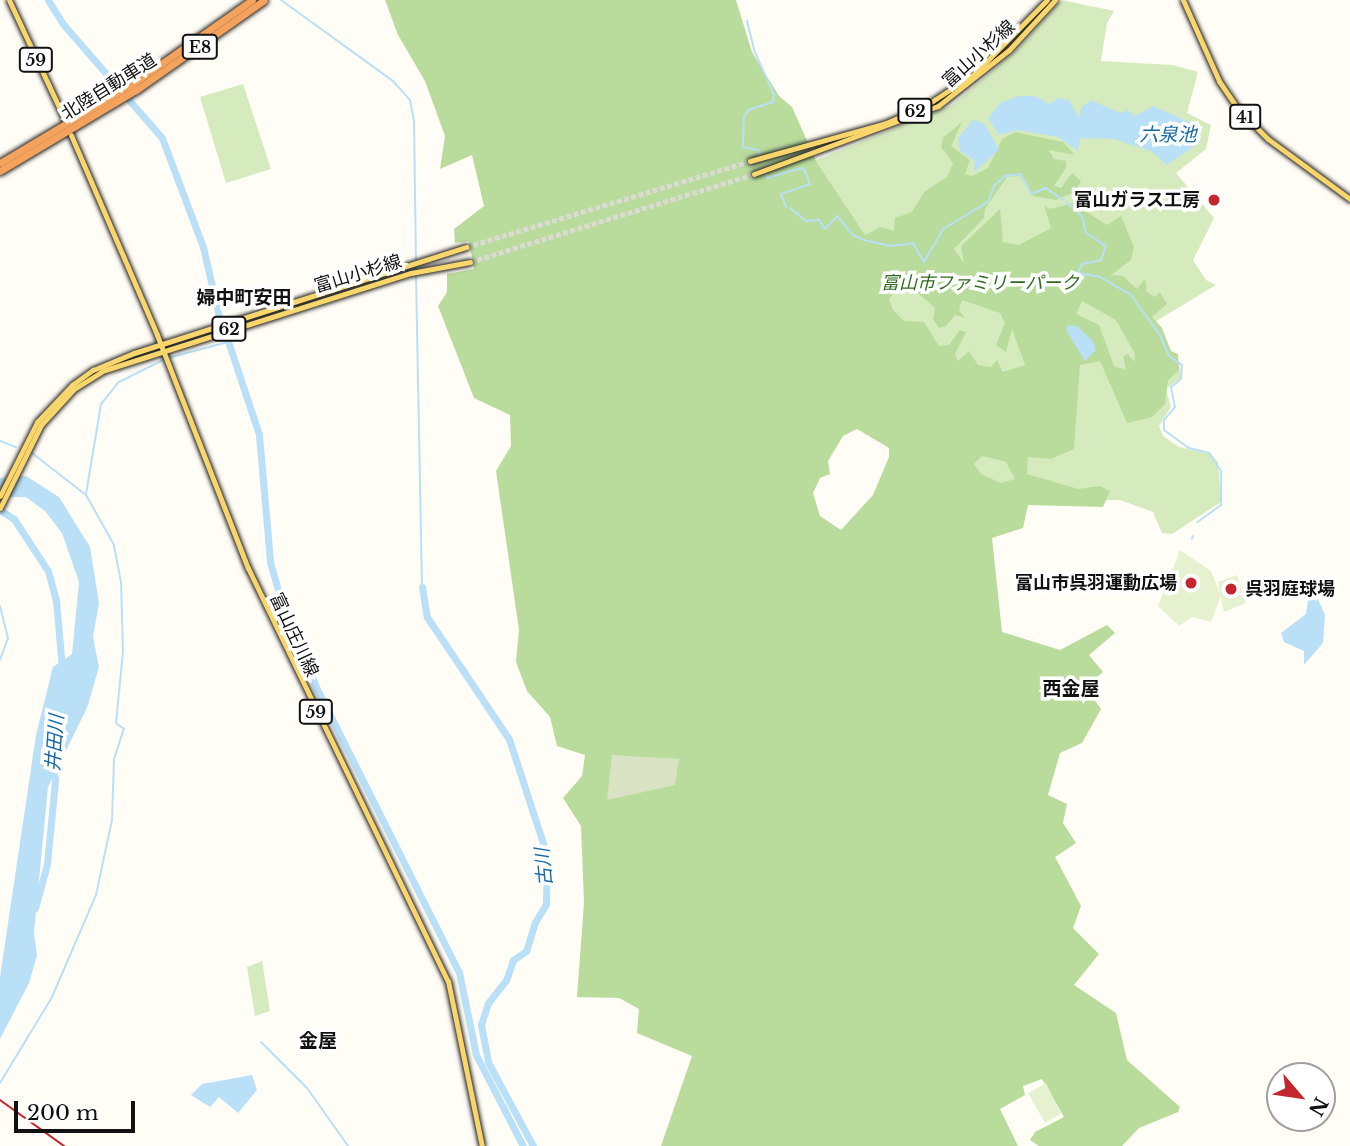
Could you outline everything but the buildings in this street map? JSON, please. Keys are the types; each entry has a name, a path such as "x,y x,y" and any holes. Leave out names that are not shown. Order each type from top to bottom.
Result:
{"highway":[{"name":"北陸自動車道","path":"134,88 252,0"},
{"name":"北陸自動車道","path":"0,163 134,88 263,1"},
{"name":"北陸自動車道","path":"0,171 115,99"}],"main road":[{"name":"59","path":"9,0 65,120"},
{"name":"富山小杉線","path":"750,161 874,127 925,107 974,74 1047,0"},
{"name":"富山小杉線","path":"754,174 938,106 1001,57 1055,0"},
{"name":"41","path":"1183,0 1219,81 1238,109 1268,139 1350,199"},
{"name":"富山庄川線","path":"72,135 162,347 258,590 449,981 482,1146"},
{"name":"富山小杉線","path":"0,496 17,462 41,425 74,389 115,365 162,347 412,269 421,262 466,247"},
{"name":"富山小杉線","path":"412,269 422,271 470,262"},
{"name":"富山小杉線","path":"0,508 17,462"}],"green space":[{"path":"385,0 736,0 752,52 779,96 792,107 817,163 865,235 880,227 894,231 895,218 912,212 924,192 947,177 953,163 941,147 943,138 962,122 951,146 970,160 965,174 972,176 988,168 1002,139 1015,132 1063,142 1075,155 1049,150 1054,159 1066,161 1066,168 1054,186 1061,188 1072,173 1081,181 1075,192 1056,200 1033,196 1020,176 1007,177 985,209 984,218 954,249 964,263 961,246 1000,209 1003,242 1019,245 1051,228 1044,205 1050,209 1073,203 1107,225 1121,216 1134,247 1131,260 1111,275 1123,276 1137,289 1145,279 1147,292 1155,297 1160,292 1167,304 1152,317 1162,328 1171,351 1178,354 1179,370 1168,380 1165,404 1152,417 1127,423 1100,361 1080,365 1074,449 1051,459 1028,457 1027,474 1078,489 1100,486 1110,491 1103,507 1028,505 1023,528 992,538 1002,632 1060,650 1107,625 1115,633 1089,655 1103,672 1085,687 1101,709 1082,743 1060,753 1048,795 1067,804 1063,823 1076,843 1055,857 1081,906 1073,928 1099,954 1074,985 1116,1013 1127,1060 1180,1107 1178,1112 1139,1128 1122,1146 1039,1146 1030,1140 1035,1132 1064,1117 1042,1079 1023,1086 1025,1095 1000,1109 1018,1146 661,1146 692,1056 637,1033 639,1009 619,998 577,997 584,903 581,826 563,798 582,776 585,755 557,746 550,717 527,691 516,662 519,630 496,471 511,446 510,415 474,398 438,306 447,292 447,274 474,269 469,241 455,243 454,229 484,206 472,155 440,169 445,136 425,81 398,35","holes":["900,286 911,287 935,308 933,319 939,328 946,326 955,315 965,318 959,310 962,300 1000,313 1005,323 996,345 1006,352 1012,329 1025,365 1003,372 997,360 991,367 978,365 969,351 958,361 955,354 966,332 960,330 949,345 939,346 924,322 904,321 893,310 889,299","1082,301 1116,320 1135,354 1134,362 1128,354 1123,356 1126,370 1114,366 1099,325 1076,314","857,429 889,448 889,457 873,495 841,530 820,516 813,493 820,478 830,474 828,461 843,436","982,456 1006,462 1015,479 1001,483 981,474 974,464"]},
{"name":"富山市ファミリーパーク","path":"1062,0 1114,11 1107,23 1101,61 1173,65 1198,72 1187,113 1211,125 1206,149 1176,173 1214,218 1193,260 1206,280 1216,285 1148,326 1168,357 1179,361 1181,378 1166,389 1171,407 1159,426 1163,436 1179,447 1211,454 1218,462 1221,502 1172,534 1162,533 1153,512 1120,500 1000,503 762,182 952,105 1017,50"},
{"path":"243,84 271,169 226,183 200,97"},
{"name":"富山市呉羽運動広場","path":"1180,550 1211,571 1221,596 1211,622 1192,617 1179,626 1158,606"},
{"name":"呉羽庭球場","path":"1237,575 1246,603 1224,612 1218,582"},
{"path":"612,755 679,759 675,785 607,800"},
{"path":"262,961 270,1011 255,1016 247,967"},
{"path":"1046,1083 1061,1114 1045,1123 1028,1093"}],"water":[{"name":"六泉池","path":"1019,96 1035,96 1049,104 1058,98 1069,100 1079,118 1081,108 1091,100 1121,113 1128,110 1134,116 1153,106 1196,125 1199,135 1194,146 1167,165 1151,151 1114,139 1080,138 1078,151 1058,137 1018,130 999,135 988,118 1000,103"},
{"path":"973,120 984,123 999,150 974,172 974,160 960,151 958,138"},
{"path":"1068,325 1077,326 1093,341 1096,350 1085,361 1066,330"},
{"path":"26,476 59,497 90,547 99,603 93,637 99,667 87,708 48,787 34,933 37,955 29,983 0,1039 0,977 36,735 53,667 72,654 79,582 62,533 45,511 26,497 0,497 0,478"},
{"path":"1318,599 1325,615 1323,643 1304,665 1304,651 1284,642 1281,633 1306,614 1308,600"},
{"path":"252,1075 257,1090 238,1113 219,1097 210,1107 191,1095 202,1084"}],"waterway":[{"path":"48,0 63,24 162,138 203,247 220,321"},
{"path":"281,0 393,81 410,100 414,121 416,269"},
{"path":"747,21 754,50 774,95 773,102 749,110 744,116 743,147 758,150 760,155"},
{"path":"766,174 767,178 802,168 805,171 810,184 781,194 786,207"},
{"path":"790,208 806,221 819,220 825,229 837,216 853,235 864,240 890,246 913,243 924,262 943,229 988,202 994,186 1005,176 1021,174 1031,194 1046,188 1063,200"},
{"path":"1066,202 1082,216 1086,233 1106,246 1101,260 1082,264 1078,273 1100,277 1130,294 1160,335 1169,356 1182,365 1181,379 1171,387 1175,407 1164,420 1164,430 1189,448 1209,453 1221,471 1221,505 1198,522"},
{"path":"416,275 422,587"},
{"path":"226,335 259,435 270,562 280,598 317,689 459,972 476,1055 523,1146"},
{"path":"168,358 228,342"},
{"path":"86,494 101,404 119,382 163,360"},
{"path":"0,441 16,447"},
{"path":"0,1083 52,997 96,895 112,820 114,759 124,729 116,723 123,652 121,582 114,545 86,495 32,453"},
{"name":"井田川","path":"0,510 14,519 48,571 56,600 62,669"},
{"name":"古川","path":"422,587 427,617 509,739 547,855 546,904 535,922 526,951 513,960 506,980 488,1003 481,1025 488,1062 533,1146"},
{"path":"0,606 8,638 0,660"},
{"name":"井田川","path":"35,908 47,864 57,761"},
{"path":"261,1042 307,1088 348,1146"}],"tunnel":[{"path":"466,247 750,161"},
{"path":"470,262 754,174"}],"railway":[{"path":"0,1100 64,1146"}],"place":[{"name":"富山ガラス工房","path":"1214,200"},
{"name":"富山市呉羽運動広場","path":"1191,583"},
{"name":"呉羽庭球場","path":"1231,589"}],"district":[{"name":"婦中町安田","path":"244,298"},
{"name":"西金屋","path":"1071,689"},
{"name":"金屋","path":"318,1041"}]}
